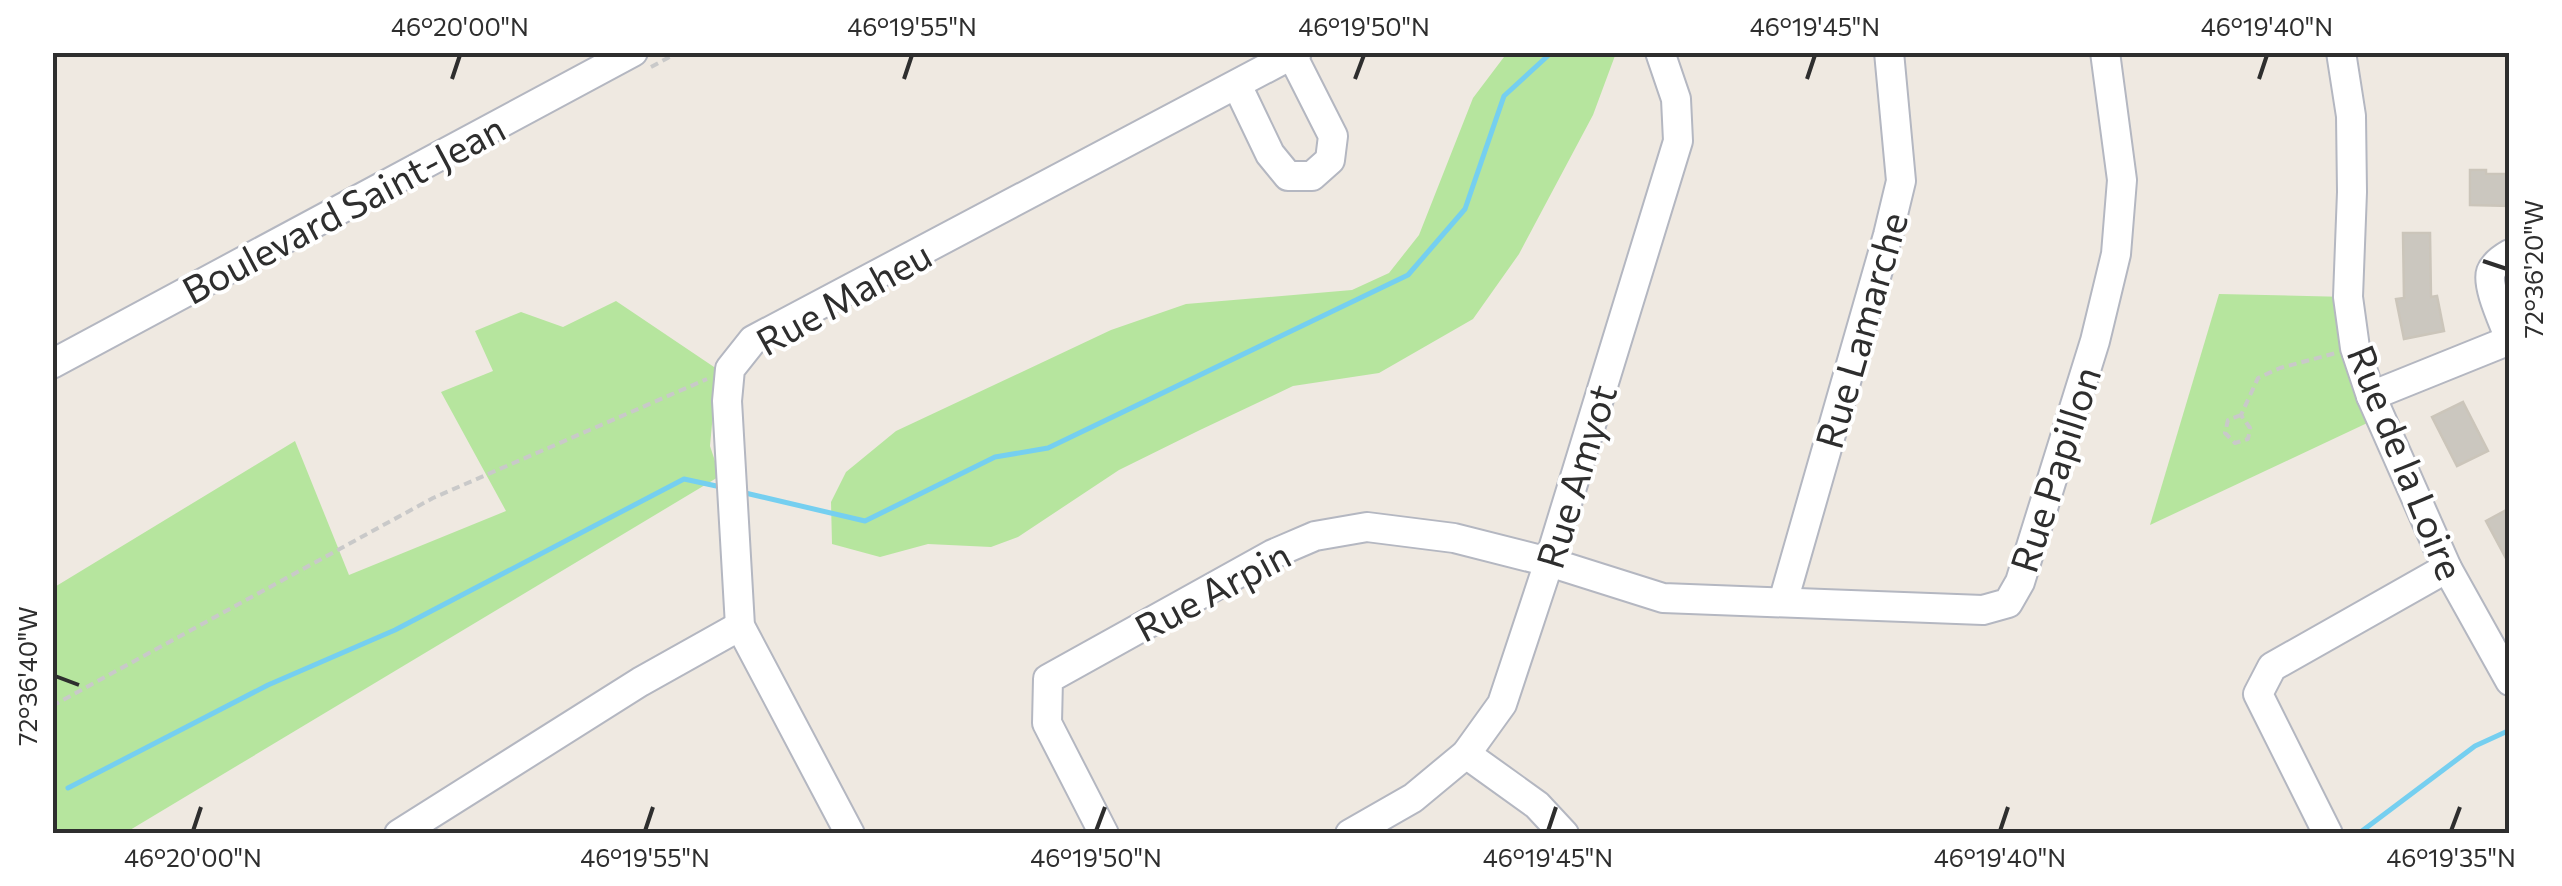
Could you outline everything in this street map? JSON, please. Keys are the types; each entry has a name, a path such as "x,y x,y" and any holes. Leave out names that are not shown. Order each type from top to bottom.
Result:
{"street":[{"name":"Boulevard Saint-Jean","path":"52,364 633,52"},
{"name":"Rue Lamarche","path":"1783,602 1901,181 1890,52"},
{"name":"Rue Papillon","path":"1549,562 1662,598 1983,610 2008,603 2020,582 2094,341 2116,254 2122,180 2104,52"},
{"name":"Rue de la Loire","path":"2341,52 2350,116 2348,298 2355,348 2371,396 2447,568 2510,681"},
{"name":"Rue Amyot","path":"1350,834 1412,798 1466,754 1502,704 1678,140 1676,99 1661,53"},
{"name":"Rue Maheu","path":"850,834 740,626 727,401 730,370 753,340 1295,54 1333,136 1330,160 1312,176 1288,176 1270,154 1237,85"},
{"path":"2371,396 2510,340 2490,283 2491,272 2510,254"},
{"name":"Rue Arpin","path":"1104,834 1046,723 1048,679 1273,554 1315,536 1367,528 1454,538 1549,562"},
{"path":"2328,834 2258,694 2272,667 2447,568"},
{"path":"399,834 640,682 740,626"},
{"path":"1466,754 1537,806 1564,834"}],"path":[{"path":"2241,414 2250,428 2248,438 2235,442 2225,433 2228,420 2241,414 2258,378 2280,368 2355,348"},
{"path":"52,706 433,498 730,370"}],"green space":[{"path":"1507,53 1616,53 1593,115 1519,254 1473,319 1379,373 1293,386 1119,470 1018,537 991,547 928,544 880,557 832,544 831,502 846,472 896,431 1111,330 1186,304 1352,290 1389,273 1419,235 1473,98"},
{"path":"2219,294 2348,297 2380,417 2150,525"},
{"path":"616,301 717,369 710,446 720,476 125,833 53,834 53,588 295,441 349,575 506,511 441,392 493,371 475,331 521,312 563,327"}],"building":[{"path":"2470,170 2510,174 2510,206 2470,205"},
{"path":"2403,233 2430,233 2431,297 2437,296 2444,331 2404,339 2396,299 2404,298"},
{"path":"2463,402 2488,451 2457,466 2432,417"},
{"path":"2510,508 2510,566 2486,521"}],"waterway":[{"path":"741,492 865,521 995,457 1048,448 1408,275 1465,209 1504,96 1552,52"},
{"path":"68,788 268,685 395,630 684,479 721,487"},
{"path":"2358,834 2475,746 2510,730"}]}
